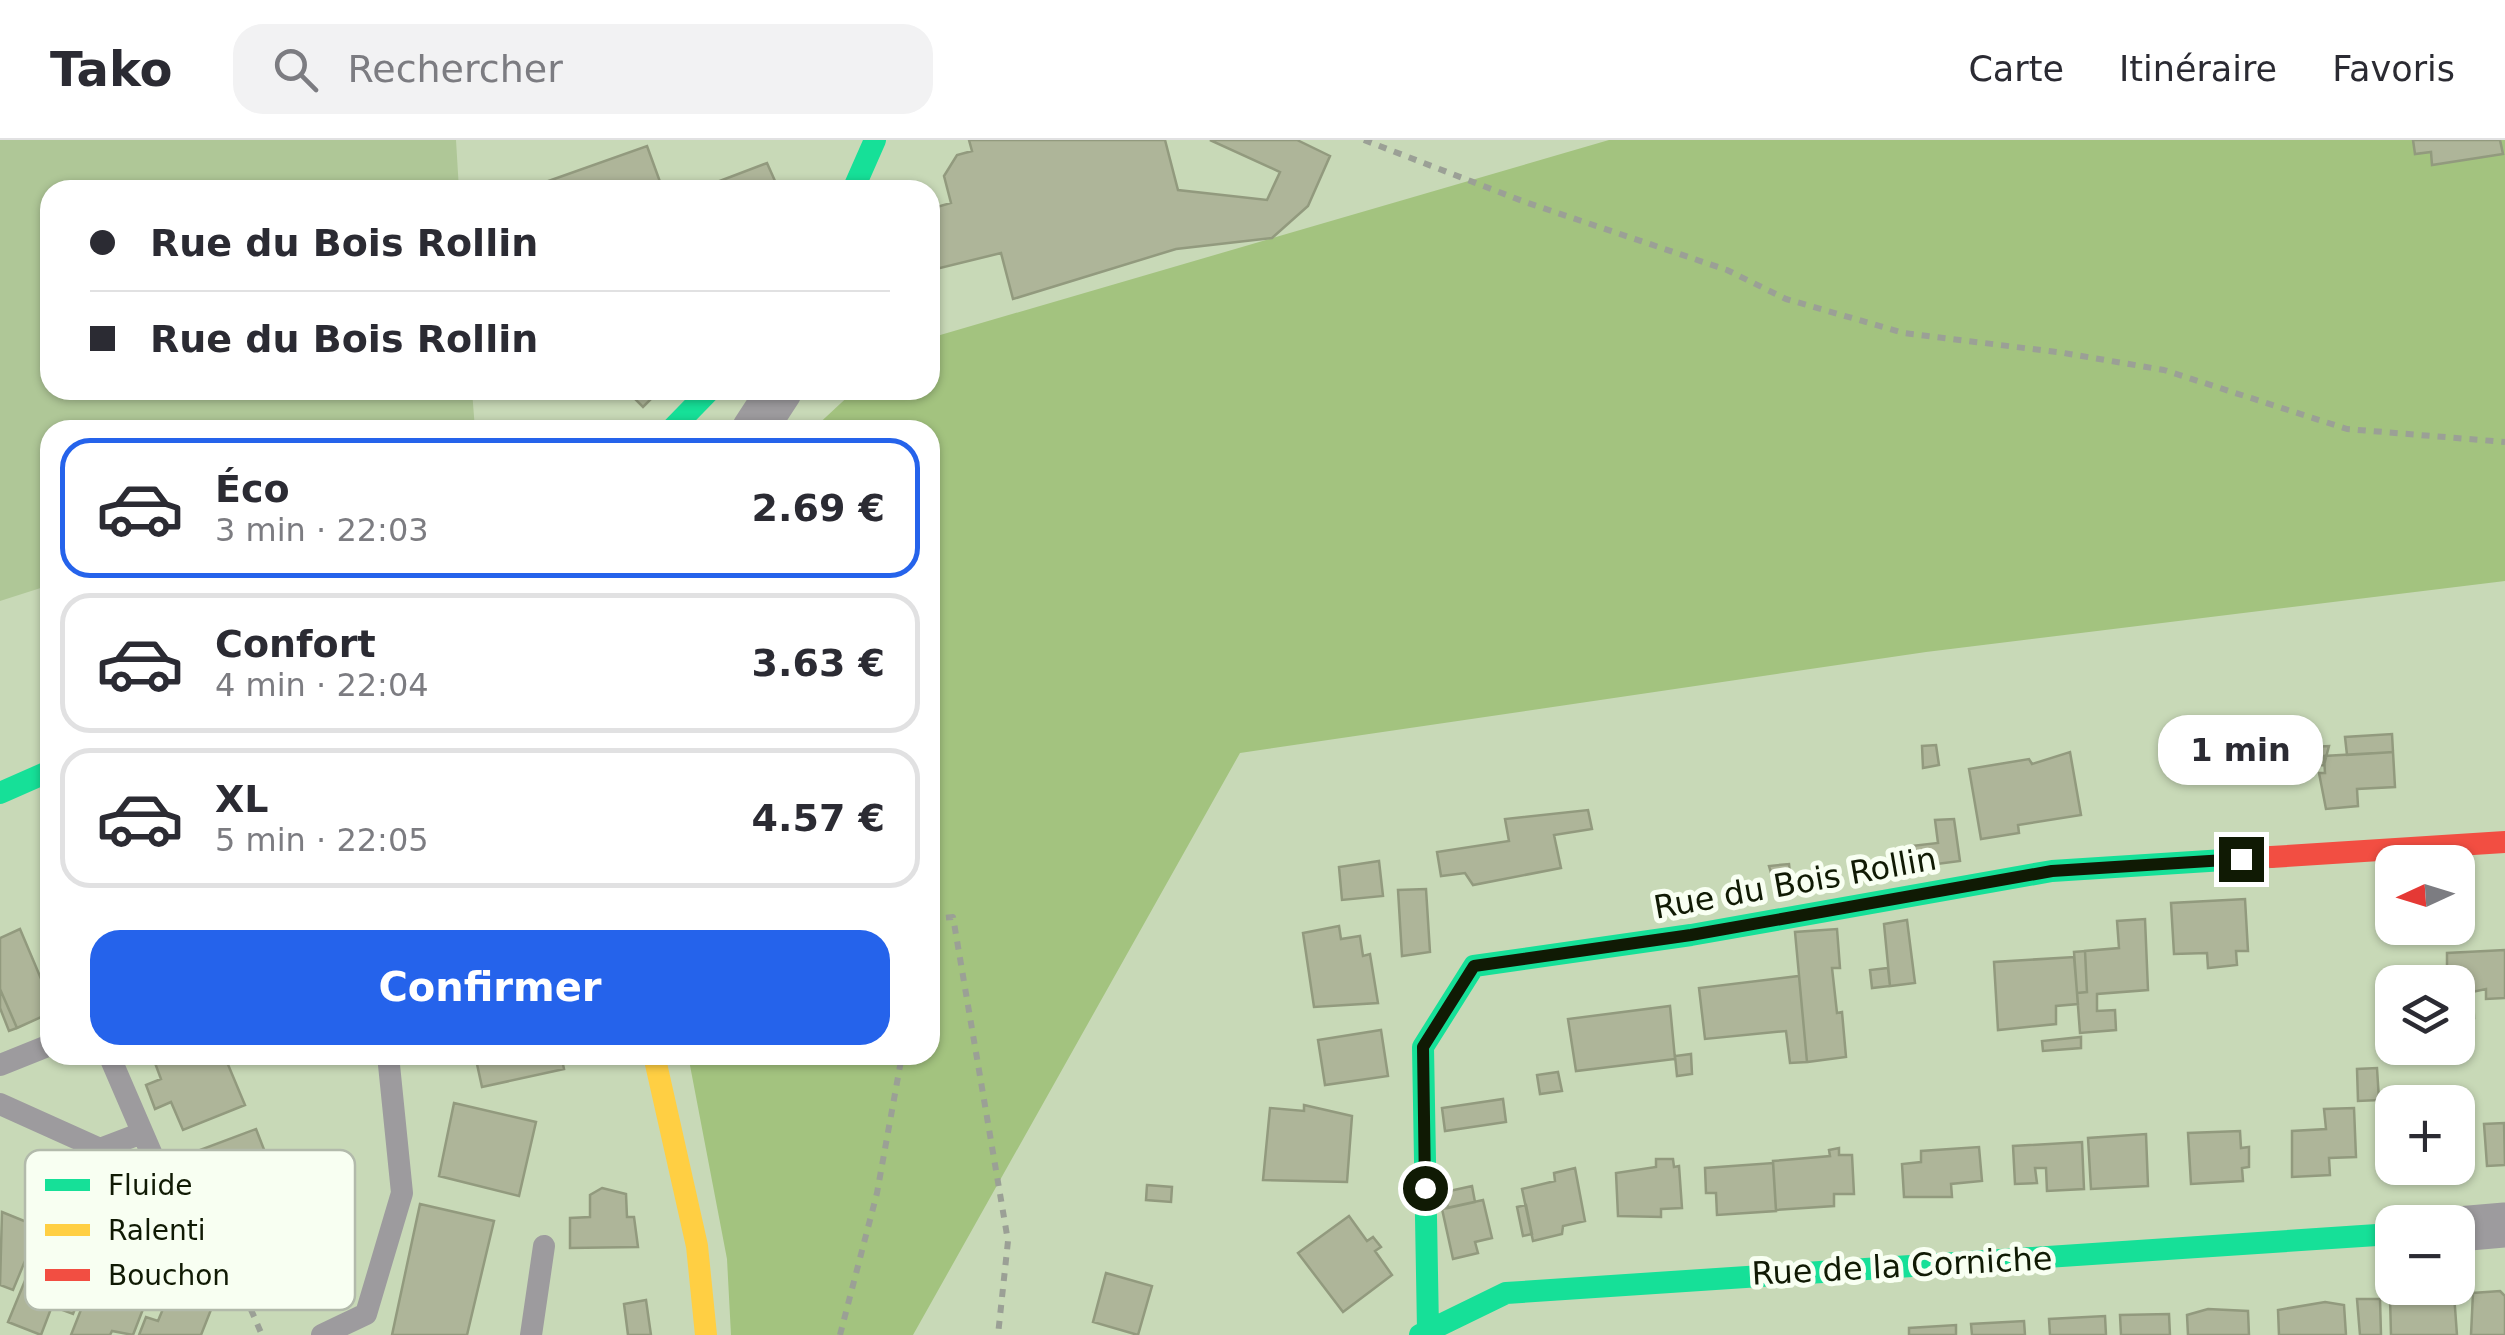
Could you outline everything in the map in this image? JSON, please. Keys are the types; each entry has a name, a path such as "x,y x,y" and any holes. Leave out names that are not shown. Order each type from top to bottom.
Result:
{"street":[{"path":"857,180 875,140"},
{"path":"681,420 700,400"},
{"path":"0,793 40,775"},
{"name":"Rue du Bois Rollin","path":"1424,1332 1423,1047 1474,966 1691,935 2052,871 2505,842"},
{"path":"656,1065 696,1246 706,1335"},
{"path":"2475,1228 2505,1226"},
{"name":"Rue de la Corniche","path":"1424,1332 1506,1293 2375,1235"}],"lane":[{"path":"0,1066 40,1049"},
{"path":"113,1065 149,1150"},
{"path":"322,1335 366,1314 402,1193 389,1065"},
{"path":"0,1104 100,1148 142,1133"},
{"path":"531,1335 544,1246"}],"path":[{"path":"1364,140 1525,202 1728,270 1786,299 1904,333 2064,352 2164,370 2347,429 2505,442"},
{"path":"940,919 953,918 1008,1241 998,1335"},
{"path":"840,1335 877,1193 900,1065"},
{"path":"251,1310 262,1335"}],"green space":[{"path":"0,140 456,140 458,180 40,180 40,400 473,400 474,420 40,420 40,588 0,601"},
{"path":"1609,140 2505,140 2505,581 1926,652 1240,753 913,1335 731,1335 727,1259 690,1065 940,1065 940,420 823,420 844,400 940,400 940,335"}],"building":[{"path":"969,140 1165,140 1178,190 1267,200 1280,172 1210,140 1297,140 1330,156 1308,206 1272,238 1176,249 1013,299 1001,253 940,268 940,206 951,203 944,176 957,155 972,151"},
{"path":"2413,140 2500,140 2503,154 2432,165 2431,152 2415,154"},
{"path":"647,146 659,180 551,180"},
{"path":"767,163 775,180 722,180"},
{"path":"2392,734 2393,752 2347,755 2345,737"},
{"path":"1936,745 1939,765 1923,768 1922,746"},
{"path":"2329,746 2324,765 2312,766 2311,747"},
{"path":"2070,752 2081,815 2018,825 2019,833 1981,839 1969,769 2029,759 2032,764"},
{"path":"2393,752 2395,787 2357,789 2358,806 2326,809 2319,773 2325,773 2324,756"},
{"path":"1588,810 1592,829 1554,835 1561,868 1473,885 1465,873 1441,876 1437,852 1509,841 1505,819"},
{"path":"1954,819 1960,861 1913,867 1911,846 1938,843 1935,820"},
{"path":"1379,861 1383,896 1342,900 1339,867"},
{"path":"1789,864 1791,882 1774,883 1769,866"},
{"path":"1426,889 1430,952 1402,956 1398,890"},
{"path":"2245,899 2248,951 2236,951 2237,965 2208,968 2207,953 2174,954 2171,903"},
{"path":"2145,919 2148,990 2097,994 2097,1011 2115,1010 2116,1030 2080,1033 2077,993 2087,992 2085,951 2119,948 2117,921"},
{"path":"1907,920 1915,983 1890,986 1884,924"},
{"path":"1339,926 1341,939 1360,936 1363,956 1370,954 1378,1003 1314,1007 1303,933"},
{"path":"20,929 40,976 40,1018 17,1028 0,989 0,938"},
{"path":"1837,929 1840,968 1832,968 1837,1013 1842,1012 1846,1057 1807,1062 1795,932"},
{"path":"2505,950 2505,998 2486,999 2486,989 2475,991 2475,965 2447,965 2447,953"},
{"path":"2085,951 2087,992 2077,993 2074,952"},
{"path":"2074,957 2078,1004 2056,1006 2056,1024 1998,1030 1994,962"},
{"path":"1888,968 1890,986 1872,988 1870,970"},
{"path":"1799,976 1807,1062 1790,1063 1786,1031 1705,1039 1699,988"},
{"path":"0,989 17,1028 9,1031 0,1008"},
{"path":"1670,1006 1675,1059 1576,1071 1568,1019"},
{"path":"1381,1030 1388,1076 1325,1085 1318,1040"},
{"path":"2081,1037 2081,1048 2043,1051 2042,1041"},
{"path":"1691,1054 1692,1074 1677,1076 1675,1056"},
{"path":"156,1065 228,1065 245,1105 183,1130 171,1102 155,1109 146,1085 161,1079"},
{"path":"477,1065 563,1065 564,1069 482,1087"},
{"path":"2377,1068 2375,1100 2358,1101 2357,1069"},
{"path":"1558,1072 1562,1091 1540,1094 1537,1075"},
{"path":"1503,1099 1506,1122 1445,1131 1442,1108"},
{"path":"454,1103 536,1122 519,1196 439,1176"},
{"path":"1304,1105 1352,1116 1347,1182 1263,1180 1270,1108 1304,1111"},
{"path":"2354,1108 2356,1157 2329,1158 2330,1175 2292,1177 2292,1131 2326,1129 2324,1109"},
{"path":"2504,1123 2505,1165 2487,1166 2484,1124"},
{"path":"256,1129 264,1150 200,1150"},
{"path":"2240,1131 2241,1148 2249,1147 2249,1167 2242,1168 2243,1181 2191,1184 2188,1133"},
{"path":"2146,1134 2148,1186 2091,1189 2088,1138"},
{"path":"2082,1142 2084,1189 2047,1191 2046,1168 2035,1168 2037,1183 2015,1184 2013,1146"},
{"path":"1979,1147 1982,1181 1951,1184 1952,1197 1904,1197 1902,1164 1921,1162 1921,1151"},
{"path":"1839,1148 1839,1155 1852,1155 1854,1194 1834,1194 1834,1206 1776,1210 1773,1161 1830,1156 1829,1150"},
{"path":"1656,1159 1673,1159 1674,1167 1679,1166 1682,1208 1661,1209 1661,1217 1618,1216 1616,1173 1656,1167"},
{"path":"1773,1163 1776,1211 1717,1215 1716,1193 1706,1193 1705,1168"},
{"path":"1575,1168 1585,1221 1563,1226 1562,1234 1533,1241 1522,1189 1555,1181 1554,1173"},
{"path":"1147,1185 1172,1187 1171,1202 1146,1200"},
{"path":"1472,1186 1475,1202 1448,1208 1445,1192"},
{"path":"602,1188 626,1194 627,1217 634,1217 638,1247 570,1248 570,1218 590,1217 590,1195"},
{"path":"1483,1200 1492,1238 1475,1242 1478,1253 1453,1259 1442,1209"},
{"path":"420,1204 494,1221 467,1335 392,1335"},
{"path":"1526,1205 1532,1234 1523,1236 1517,1207"},
{"path":"2,1212 25,1221 25,1261 13,1290 0,1285"},
{"path":"1349,1216 1367,1241 1373,1237 1381,1247 1375,1251 1392,1275 1343,1312 1298,1253"},
{"path":"1106,1273 1152,1286 1138,1335 1093,1322"},
{"path":"25,1281 25,1310 50,1310 41,1335 8,1322"},
{"path":"2500,1291 2505,1296 2505,1335 2471,1335 2475,1293"},
{"path":"2357,1299 2375,1299 2375,1305 2380,1305 2381,1335 2360,1335"},
{"path":"646,1300 651,1335 628,1335 624,1304"},
{"path":"2325,1302 2344,1305 2346,1335 2279,1335 2278,1310"},
{"path":"2390,1305 2455,1305 2457,1335 2391,1335"},
{"path":"2208,1309 2248,1311 2249,1335 2188,1335 2187,1315"},
{"path":"81,1310 143,1310 133,1335 112,1331 110,1335 71,1335"},
{"path":"163,1310 211,1310 201,1335 139,1335 146,1317 158,1321"},
{"path":"2169,1314 2170,1335 2121,1335 2120,1315"},
{"path":"2105,1316 2106,1335 2050,1335 2049,1319"},
{"path":"2024,1321 2025,1335 1972,1335 1971,1324"},
{"path":"1956,1325 1956,1335 1909,1335 1909,1328"}],"traffic: fast":[{"path":"857,180 875,140"},
{"path":"681,420 700,400"},
{"path":"0,793 40,775"},
{"path":"1428,1330 1423,1047 1474,966 1691,935 2052,871 2271,857"},
{"path":"1420,1335 1506,1293 2375,1235"}],"traffic: slow":[{"path":"656,1065 697,1246 706,1335"}],"traffic: jam":[{"path":"2271,857 2505,842"}],"route":[{"path":"1425,1188 1423,1047 1474,966 1691,935 2052,871 2241,859"}]}
